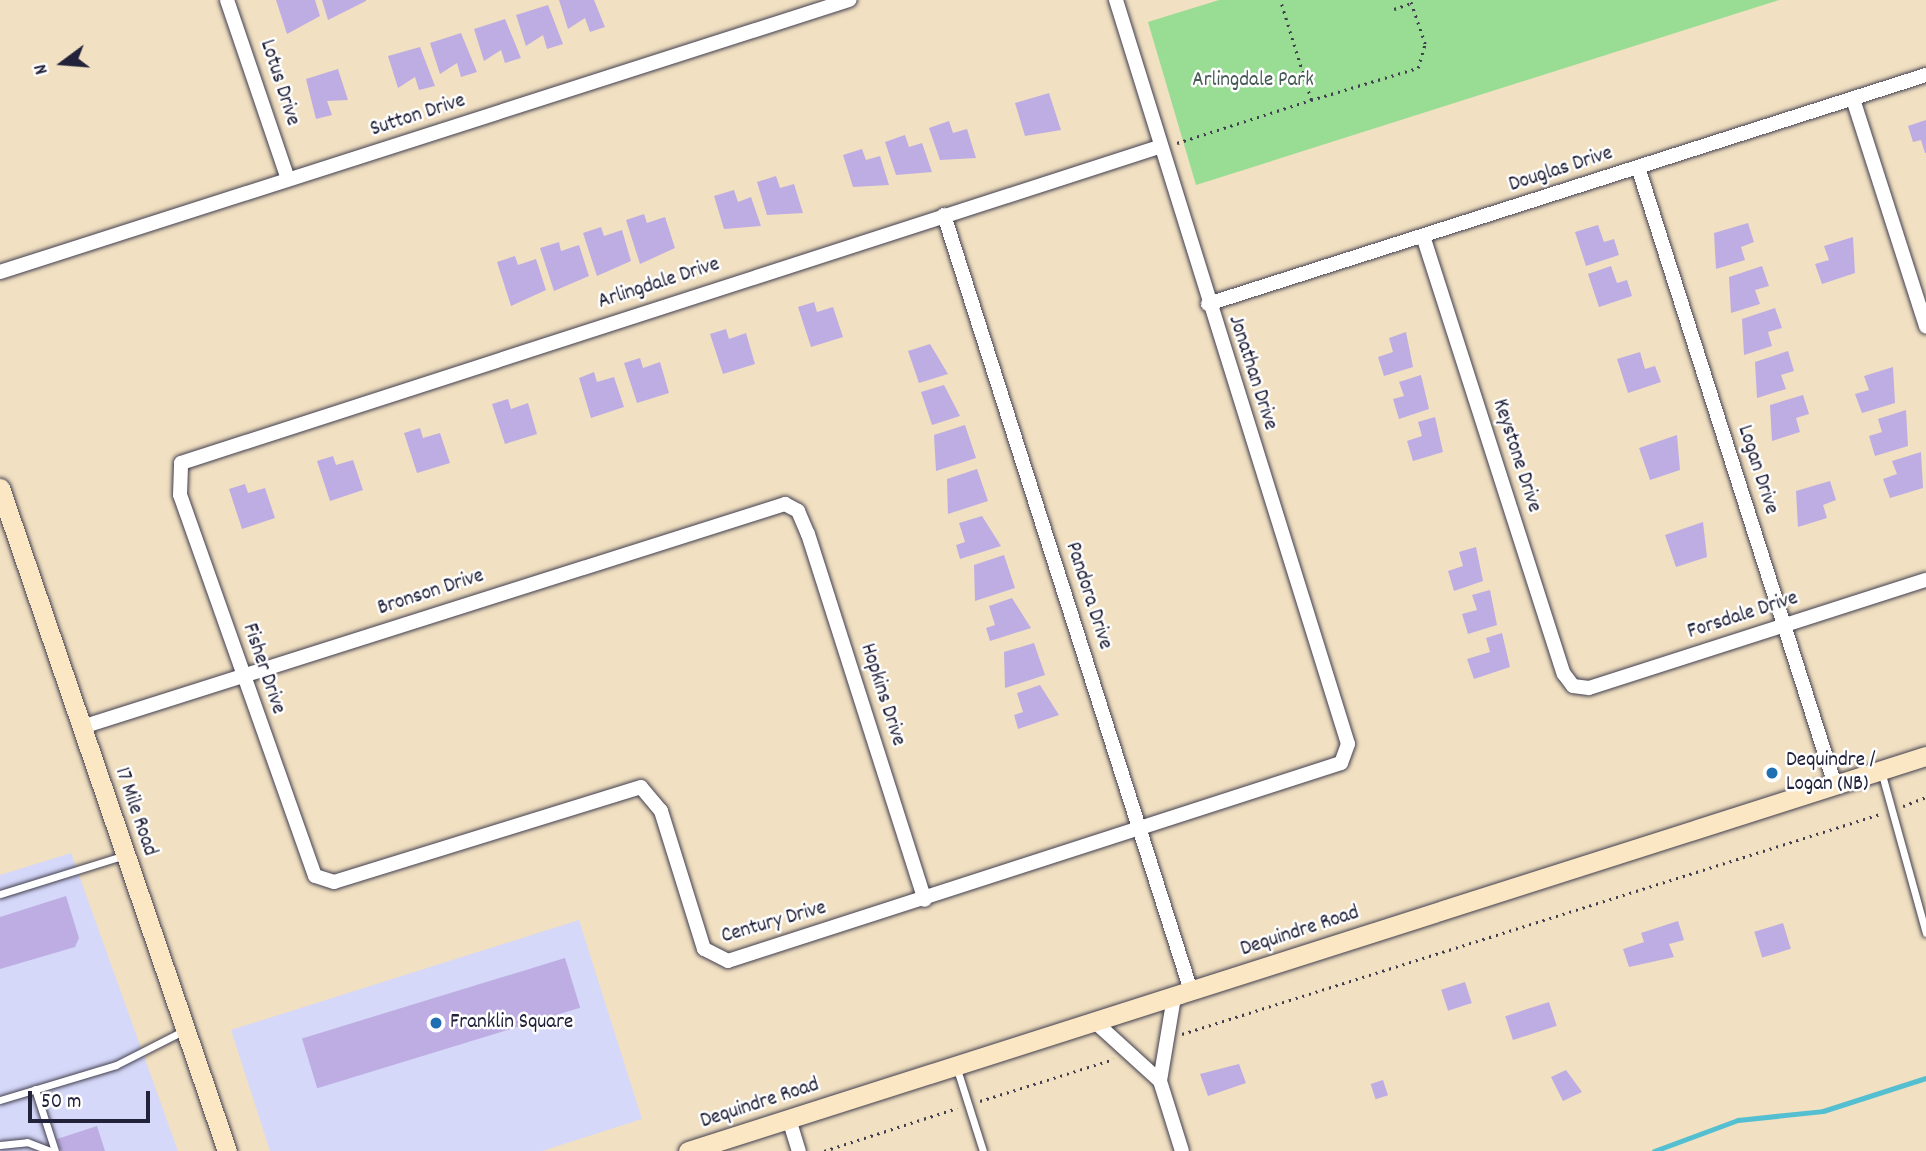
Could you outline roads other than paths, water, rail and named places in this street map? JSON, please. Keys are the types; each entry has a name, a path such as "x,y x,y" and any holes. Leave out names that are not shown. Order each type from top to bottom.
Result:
{"main road":[{"name":"17 Mile Road","path":"0,488 227,1151"},
{"name":"Dequindre Road","path":"688,1151 1926,756"}],"street":[{"name":"Lotus Drive","path":"227,0 288,179"},
{"name":"Sutton Drive","path":"0,272 849,0"},
{"name":"Jonathan Drive","path":"1116,0 1158,146 1348,744 1346,758"},
{"name":"Douglas Drive","path":"1208,304 1926,75"},
{"path":"1853,99 1926,327"},
{"name":"Arlingdale Drive","path":"178,468 209,450 1158,146"},
{"name":"Logan Drive","path":"1639,167 1835,785"},
{"name":"Pandora Drive","path":"944,215 1140,830 1182,994"},
{"name":"Keystone Drive","path":"1423,236 1564,674 1573,686"},
{"name":"Fisher Drive","path":"178,468 180,495 306,860 320,879"},
{"name":"Bronson Drive","path":"82,727 778,505 792,506"},
{"name":"Hopkins Drive","path":"792,506 808,534 925,900"},
{"name":"Forsdale Drive","path":"1573,686 1589,688 1926,580"},
{"name":"Century Drive","path":"320,879 334,882 641,787 657,800 704,949 718,961 925,900 1324,771 1346,758"},
{"path":"1160,1081 1182,994"},
{"path":"1094,1021 1160,1081 1182,1151"},
{"path":"789,1119 799,1151"}],"lane":[{"path":"1881,771 1926,933"},
{"path":"0,894 125,855"},
{"path":"0,1100 116,1065 186,1030"},
{"path":"956,1066 983,1151"},
{"path":"35,1089 55,1151"},
{"path":"27,1142 30,1151"},
{"path":"0,1145 27,1142 50,1151"}],"waterway":[{"path":"1654,1151 1738,1120 1823,1111 1926,1078"}],"place":[{"name":"Dequindre / Logan (NB)","path":"1772,773"},
{"name":"Franklin Square","path":"436,1023"}],"park label":[{"name":"Arlingdale Park","path":"1253,81"}]}
